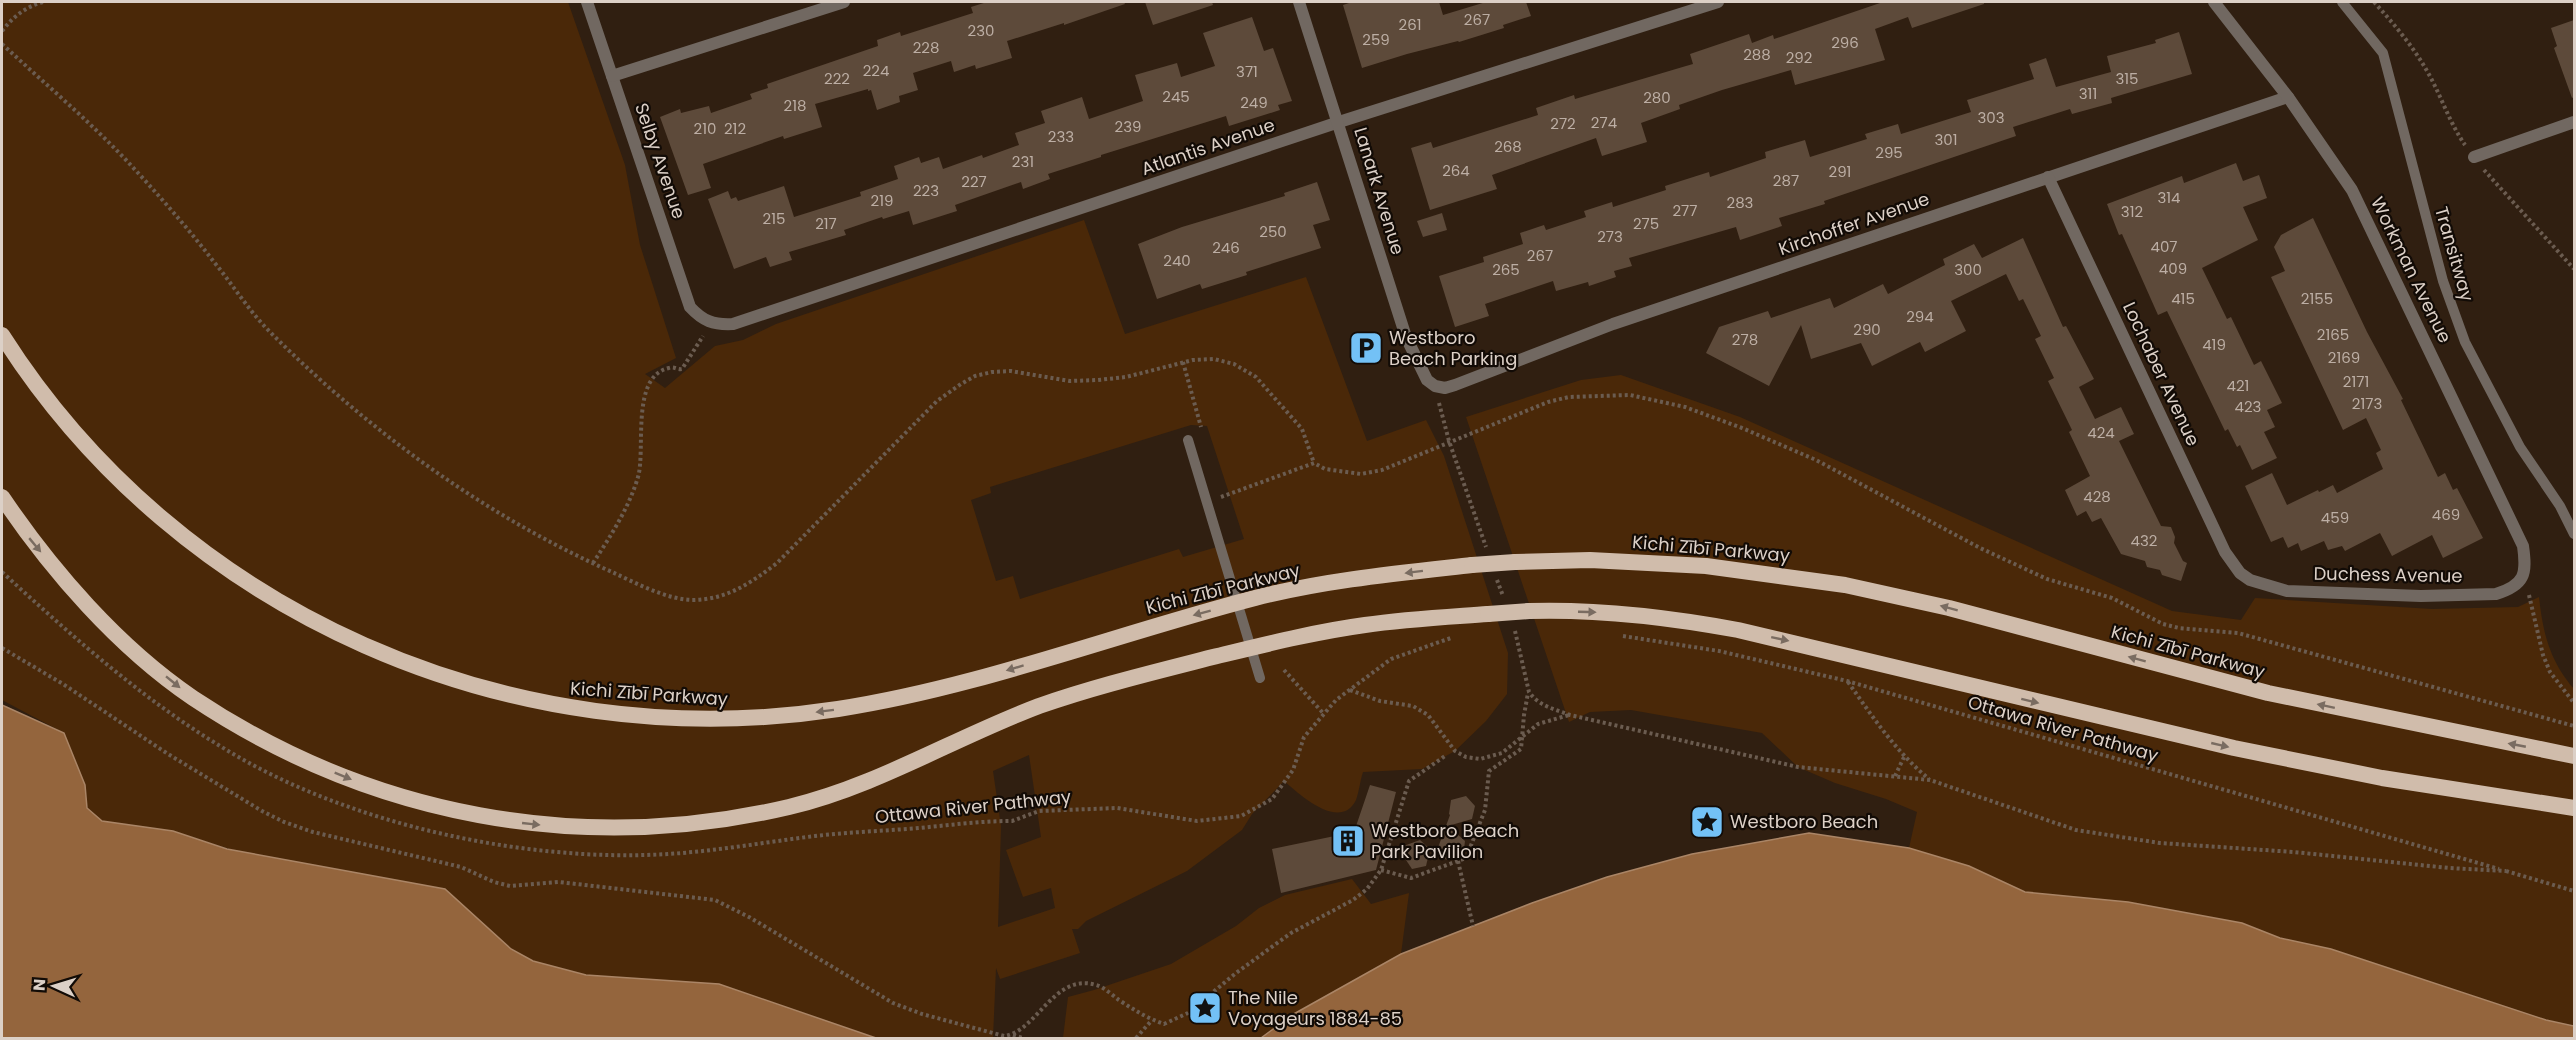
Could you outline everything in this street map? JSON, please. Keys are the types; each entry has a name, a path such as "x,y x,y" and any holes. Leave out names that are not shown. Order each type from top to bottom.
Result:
{"highway":[{"name":"Kichi Zībī Parkway","path":"2,335 57,411 125,485 184,537 240,578 291,609 365,647 420,669 546,704 611,714 700,720 738,719 838,709 912,696 1239,603 1329,584 1472,565 1600,561 1706,566 1845,585 1949,608 2268,693 2574,756"},
{"path":"2,497 29,538 104,622 190,696 285,752 352,780 411,800 526,824 565,827 651,827 693,823 788,807 875,779 1002,721 1070,696 1252,648 1368,624 1528,611 1583,611 1659,617 1738,630 2234,748 2382,778 2574,808"}],"street":[{"name":"Selby Avenue","path":"587,2 690,307 710,323"},
{"path":"612,76 844,2"},
{"name":"Lanark Avenue","path":"1299,2 1406,337 1420,368 1435,386"},
{"name":"Atlantis Avenue","path":"710,323 733,324 1339,122 1718,2"},
{"name":"Workman Avenue","path":"2214,2 2288,98 2352,190 2367,217 2523,546 2526,564 2522,579"},
{"name":"Kirchoffer Avenue","path":"1435,386 1455,386 1613,324 2288,98"},
{"path":"2474,157 2574,122"},
{"name":"Lochaber Avenue","path":"2048,177 2225,552 2240,573 2250,580"},
{"name":"Duchess Avenue","path":"2250,580 2287,591 2421,596 2496,594 2511,590 2522,579"}],"lane":[{"name":"Transitway","path":"2342,2 2383,53 2386,61 2443,281 2465,342 2520,447 2560,506 2574,534"},
{"path":"1188,440 1260,678"},
{"name":"Transitway","path":"2560,506 2574,520"}],"path":[{"path":"2,31 14,16 30,6 43,2"},
{"path":"2374,2 2414,49 2428,72 2449,119 2474,157 2495,185 2574,269"},
{"path":"2,44 126,160 213,261 255,315 305,365 433,472 497,514 593,563 661,593 691,600 736,591 777,563 937,401 968,380 992,372 1011,372 1070,381 1098,381 1126,377 1183,362 1214,359 1234,364 1257,376 1302,429 1314,463"},
{"path":"593,563 622,516 638,477 642,455 641,412 648,388 655,375 668,368 678,370 686,365 710,323"},
{"path":"1183,362 1201,428"},
{"path":"1435,386 1449,441 1490,558"},
{"path":"1208,502 1314,463 1336,471 1368,474 1529,409 1569,397 1630,395 1669,402 1742,428 1816,460 1980,548 2054,582 2112,598 2163,624 2179,628 2238,633 2574,726"},
{"path":"1494,569 1505,603"},
{"path":"2,572 33,601"},
{"path":"2522,579 2529,596 2542,655 2550,672 2574,703"},
{"path":"1381,870 1411,878 1466,858 1475,841 1485,810 1489,771 1521,748 1528,692 1513,626"},
{"name":"Ottawa River Pathway","path":"666,855 816,836 1012,820 1039,811 1117,808 1197,821 1241,816 1272,799 1293,770 1304,737 1336,700 1390,659 1461,635"},
{"name":"Ottawa River Pathway","path":"1621,635 1719,651 1847,681 2574,891"},
{"path":"2,648 63,684 168,754 284,822 313,832 461,867 498,884 516,886 559,882 715,900 749,917 905,1008 1004,1036 1013,1035 1023,1038"},
{"path":"1284,670 1323,713"},
{"path":"1847,681 1878,725 1930,780"},
{"path":"1350,690 1380,701 1413,706 1428,716 1455,751 1466,757 1480,759 1502,753 1538,724 1570,715"},
{"path":"1528,692 1535,700 1547,707 1570,715 1798,767 1930,780 2076,830 2160,843 2294,852 2506,872"},
{"path":"1895,776 1905,755"},
{"path":"1013,1035 1069,986 1085,983 1098,985 1152,1020 1164,1024 1188,1013 1262,953 1291,933 1353,900 1367,889 1381,870 1409,781 1445,756"},
{"path":"1458,861 1473,926"},
{"path":"1136,1038 1152,1020"}],"shaded area":[{"path":"2,2 568,2 625,165 640,245 676,358 645,374 665,388 715,346 743,340 776,324 1084,220 1125,334 1306,277 1367,441 1426,420 1444,456 1508,653 1507,694 1486,721 1455,751 1422,769 1363,772 1356,800 1349,809 1340,812 1330,811 1309,801 1284,781 1252,814 1242,830 1187,871 1086,921 1078,929 1072,929 1080,953 1000,979 996,968 993,1038 876,1038 722,985 586,975 533,961 511,949 491,932 173,831 102,821 87,808 85,785 64,733 2,700","holes":["1191,425 1207,426 1244,539 1183,557 1179,549 1020,599 1013,576 996,581 971,500 991,493 990,487","1029,755 1041,837 1006,850 1023,897 1051,888 1055,908 998,927 1001,826 993,771"]},
{"path":"1621,375 1740,417 2172,611 2241,620 2255,598 2432,609 2518,607 2539,597 2543,623 2553,657 2574,689 2574,1026 2546,1020 2331,949 2280,938 2242,923 2128,902 2025,892 1969,866 1909,848 1917,812 1886,799 1835,783 1798,767 1762,733 1631,710 1590,712 1569,722 1466,417 1581,380"},
{"path":"2,705 64,733 85,785 87,808 102,821 173,831 227,849 445,889 511,949 533,961 586,975 719,984 876,1038 2,1038"},
{"path":"1809,833 1909,848 1969,866 2025,892 2128,902 2242,923 2280,938 2331,949 2546,1020 2574,1026 2574,1038 1261,1038 1292,1015 1401,954 1532,903 1607,877 1692,854"},
{"path":"1352,879 1371,904 1409,893 1401,954 1292,1015 1261,1038 1063,1038 1068,997 1171,964 1236,926 1259,908 1285,895"}],"building":[{"path":"987,2 1124,2 1125,4 1007,41 1012,58 976,69 975,65 954,72 951,61 913,73 918,90 899,96 900,102 877,110 871,90 868,91 868,89 815,104 822,127 784,139 783,136 703,164 711,188 688,195 660,117 680,109 681,113 709,106 711,113 752,99 750,94 768,88 767,84 878,46 877,40 900,32 901,36 973,13 971,7"},
{"path":"1145,2 1212,2 1213,5 1153,25"},
{"path":"1352,2 1439,2 1443,15 1486,2 1526,2 1531,16 1503,25 1504,28 1459,42 1407,54 1362,68 1343,5"},
{"path":"1883,2 1984,2 1984,4 1912,28 1908,17 1875,29 1885,60 1795,85 1791,70 1722,90 1679,105 1680,109 1641,123 1647,142 1602,156 1596,138 1492,175 1497,189 1430,210 1411,148 1431,142 1433,148 1538,115 1536,108 1574,95 1575,99 1693,64 1690,54 1749,34 1752,43 1773,35 1774,39"},
{"path":"1252,17 1264,51 1273,48 1292,101 1278,105 1280,110 1229,126 1226,116 1048,174 1050,179 1023,189 1021,182 955,205 957,211 913,225 909,211 883,219 882,217 844,230 846,235 789,252 792,260 770,267 766,257 734,269 708,199 728,191 731,199 736,197 738,201 784,186 794,217 861,196 860,192 898,179 894,166 919,157 921,163 939,157 943,169 982,155 983,158 1019,145 1015,133 1045,123 1041,111 1082,97 1089,119 1143,101 1135,75 1177,63 1181,77 1215,66 1203,33"},
{"path":"2574,20 2574,97 2572,98 2554,48 2557,46 2551,28"},
{"path":"2179,32 2192,74 2111,98 2112,103 2072,114 2070,109 2013,127 2016,136 1824,201 1825,204 1779,218 1782,226 1740,240 1736,227 1629,258 1632,266 1614,271 1616,277 1589,286 1588,282 1556,291 1553,281 1485,304 1489,316 1455,327 1439,276 1484,262 1483,257 1523,244 1520,233 1544,225 1546,230 1586,217 1584,211 1612,202 1613,207 1666,190 1665,186 1709,172 1710,177 1766,158 1765,152 1805,140 1810,157 1867,139 1865,134 1898,124 1901,134 1971,112 1967,100 2034,79 2029,64 2046,58 2056,87 2111,72 2107,56 2156,43 2155,40"},
{"path":"2236,163 2243,181 2259,175 2267,198 2243,207 2258,240 2202,268 2227,319 2231,317 2254,365 2261,361 2282,403 2267,410 2275,427 2264,432 2277,458 2252,470 2240,445 2237,447 2228,429 2225,431 2167,311 2158,315 2122,234 2119,235 2107,204 2182,176 2184,183"},
{"path":"1317,182 1330,220 1313,225 1321,248 1202,289 1200,284 1157,299 1138,244 1182,227 1285,196 1284,193"},
{"path":"1442,213 1447,230 1423,237 1417,221"},
{"path":"2313,218 2367,332 2403,399 2401,400 2438,477 2445,473 2453,490 2457,488 2483,538 2443,558 2432,535 2392,556 2380,533 2345,551 2342,546 2328,550 2324,541 2301,551 2298,543 2288,548 2283,537 2271,542 2245,486 2272,473 2287,505 2333,485 2337,493 2383,469 2376,453 2381,450 2366,418 2343,430 2271,277 2285,271 2274,247 2281,235"},
{"path":"2023,238 2063,327 2066,326 2094,379 2079,387 2095,419 2121,407 2134,434 2119,441 2161,526 2171,527 2175,537 2174,543 2183,561 2187,563 2181,581 2162,575 2160,570 2147,567 2145,561 2121,554 2101,518 2092,522 2086,511 2077,516 2065,490 2090,476 2069,432 2072,430 2048,381 2054,378 2035,339 2041,336 2023,299 2019,301 2006,274 1951,301 1966,331 1925,352 1920,342 1872,366 1861,343 1811,359 1801,325 1769,386 1706,353 1719,327 1768,311 1771,318 1830,298 1834,308 1883,284 1888,294 1945,265 1943,259 1974,244 1982,258"},
{"name":"Westboro Beach Park Pavilion","path":"1370,785 1396,792 1376,870 1281,893 1272,849 1354,832"},
{"path":"1466,796 1475,806 1472,819 1448,826 1465,841 1464,849 1461,857 1447,860 1436,853 1450,815 1451,800"},
{"path":"1420,840 1430,849 1426,866 1412,869 1398,848"}],"place":[{"name":"Westboro Beach Parking","path":"1366,348"},
{"name":"Westboro Beach","path":"1707,822"},
{"name":"Westboro Beach Park Pavilion","path":"1348,841"},
{"name":"The Nile Voyageurs 1884-85","path":"1205,1008"}]}
